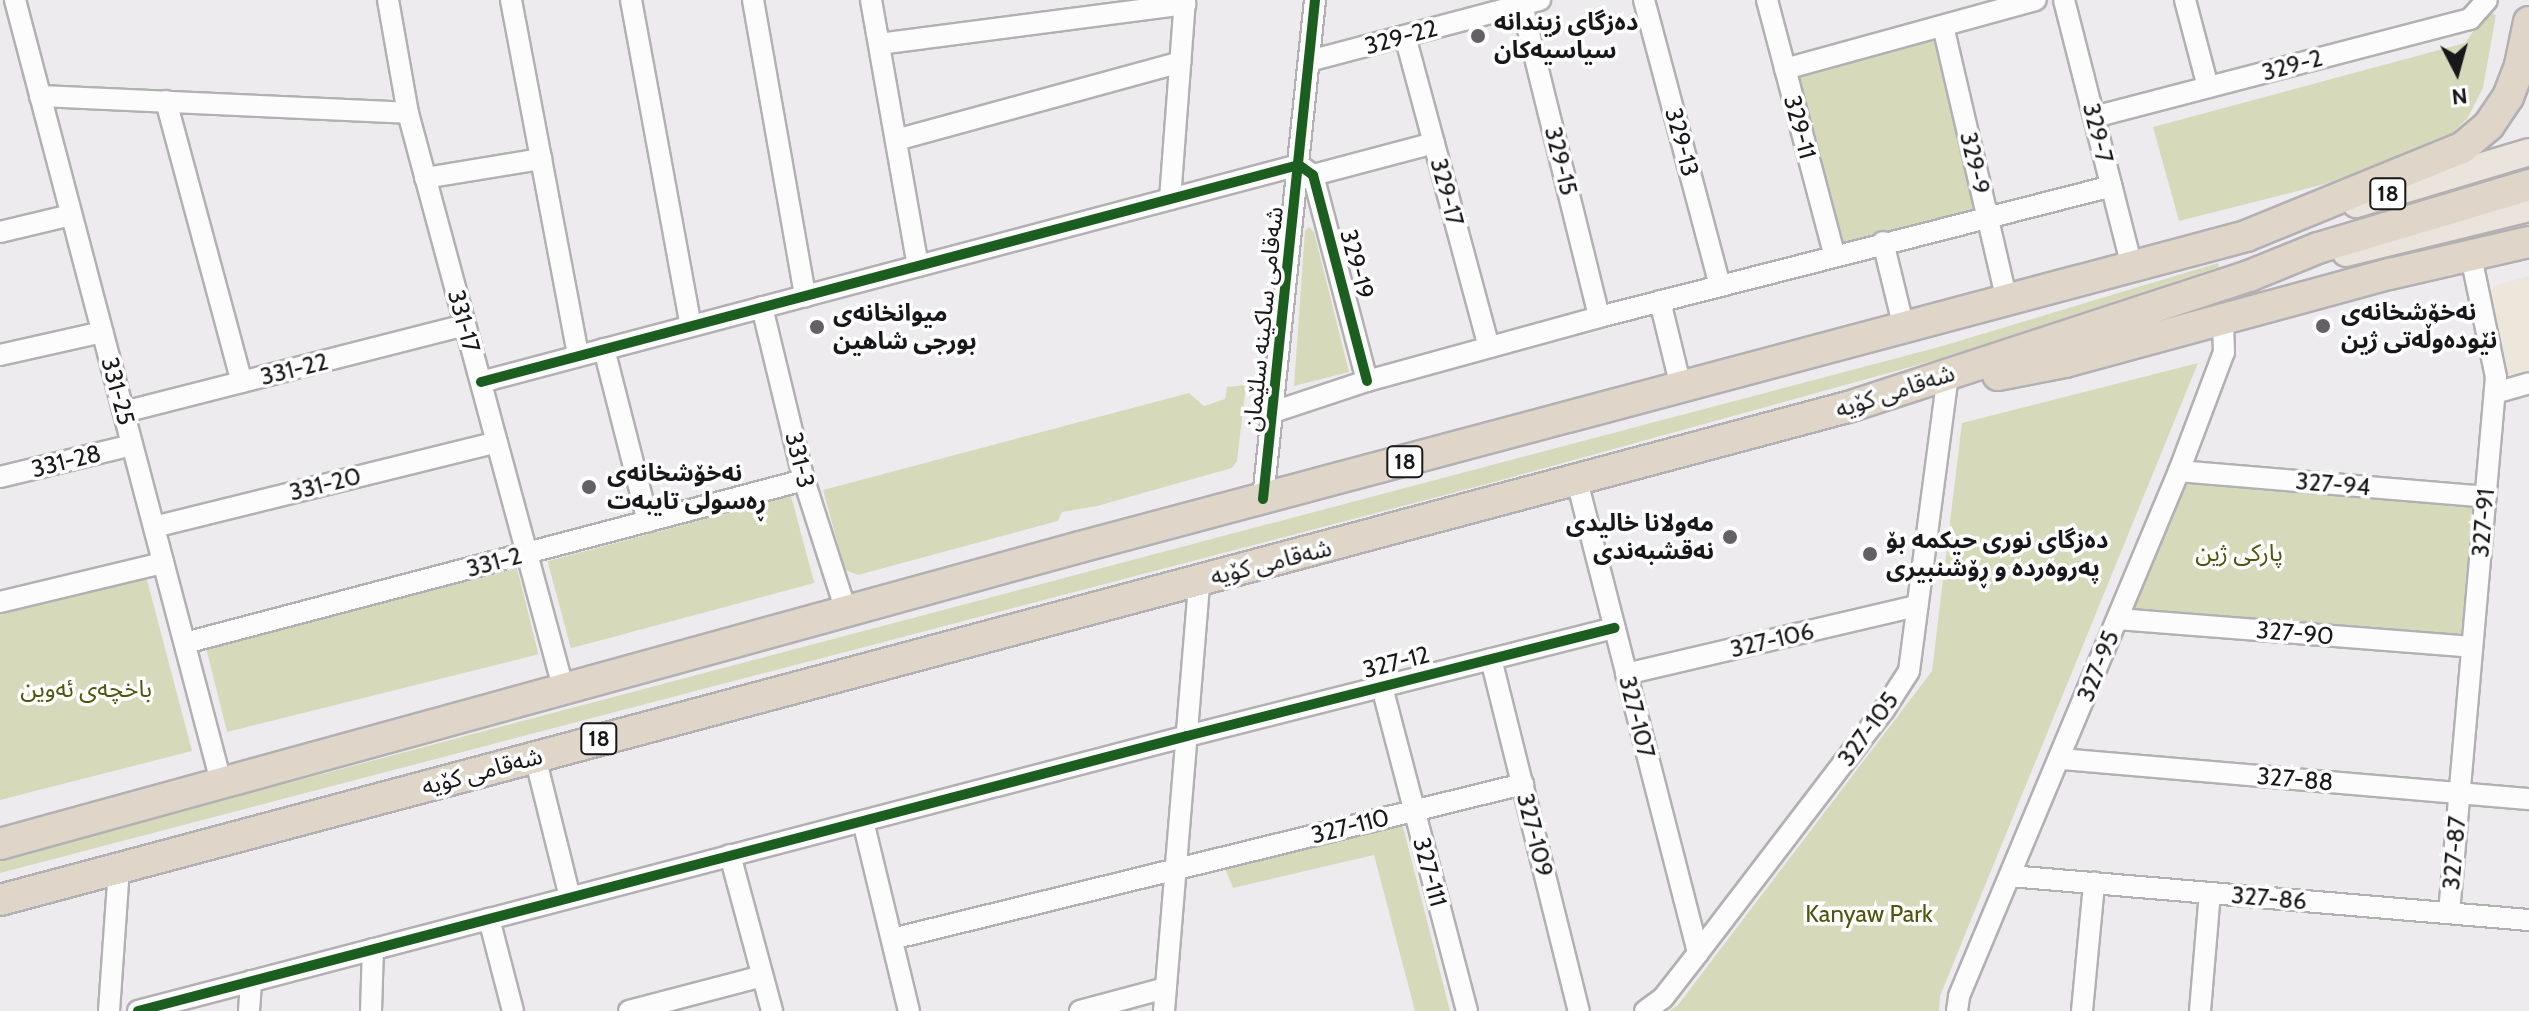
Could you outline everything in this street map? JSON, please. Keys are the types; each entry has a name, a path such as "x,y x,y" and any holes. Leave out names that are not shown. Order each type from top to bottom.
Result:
{"highway":[{"path":"2246,236 2447,156 2469,143 2489,125 2508,97 2520,65 2529,22"},
{"name":"شەقامی کۆیە","path":"0,900 1848,407 2249,276 2318,248 2529,185"},
{"name":"18","path":"0,844 563,687 2246,236"},
{"path":"1848,407 1947,384 2065,362 2223,318 2529,242"}],"main road":[{"name":"18","path":"2246,236 2529,152"},
{"path":"2249,276 2529,208"}],"street":[{"name":"331-25","path":"15,0 221,782"},
{"name":"331-17","path":"388,0 408,113 563,687"},
{"path":"511,0 578,356"},
{"path":"631,0 691,326"},
{"path":"753,0 805,296"},
{"path":"871,0 918,266"},
{"name":"شەقامی ساکینە سلێمان","path":"1263,499 1306,170 1309,61 1315,0"},
{"name":"329-13","path":"1644,0 1720,285"},
{"name":"329-11","path":"1767,0 1834,254"},
{"path":"1785,69 2036,0"},
{"name":"329-7","path":"2064,0 2132,267"},
{"path":"2185,0 2208,87"},
{"path":"879,44 1185,2 1170,199"},
{"name":"329-22","path":"1309,61 1405,36 1479,8 1531,2"},
{"name":"329-15","path":"1531,2 1599,317"},
{"name":"329-2","path":"2094,117 2470,19 2486,2"},
{"name":"329-9","path":"1943,26 2007,300"},
{"name":"329-17","path":"1405,36 1489,347"},
{"path":"896,140 1181,62"},
{"path":"40,96 408,113"},
{"path":"166,101 242,382"},
{"path":"481,382 1170,199 1434,143"},
{"path":"425,178 541,159"},
{"name":"329-19","path":"1306,170 1367,381"},
{"path":"1273,412 1367,381 1599,317 1834,254 2112,186"},
{"path":"0,232 71,215"},
{"path":"1883,242 1904,328"},
{"name":"327-91","path":"2460,793 2496,377 2471,256"},
{"path":"1660,301 1681,387"},
{"name":"331-3","path":"762,307 804,480 846,611"},
{"name":"327-95","path":"1957,1011 1959,996 2061,759 2179,471 2224,352 2223,318"},
{"name":"331-22","path":"124,412 465,325"},
{"path":"0,355 102,332"},
{"path":"604,349 648,521"},
{"path":"2495,393 2529,383"},
{"name":"327-105","path":"1645,1011 1663,998 1698,953 1884,710 1909,671 1947,384"},
{"name":"331-20","path":"154,527 497,442"},
{"name":"331-28","path":"0,477 132,445"},
{"name":"327-94","path":"2179,471 2486,497"},
{"name":"331-2","path":"185,643 804,480"},
{"name":"327-107","path":"1577,481 1698,953"},
{"path":"0,602 163,563"},
{"path":"1164,1011 1199,581"},
{"name":"327-106","path":"1626,674 1917,606"},
{"name":"327-90","path":"2118,619 2472,647"},
{"name":"327-12","path":"138,1011 1187,736 1615,628"},
{"name":"327-109","path":"1491,659 1579,1011"},
{"name":"327-111","path":"1382,687 1467,1011"},
{"path":"535,757 570,897"},
{"name":"327-88","path":"2061,759 2529,799"},
{"name":"327-110","path":"892,939 1523,784"},
{"name":"327-87","path":"2449,913 2460,793"},
{"path":"863,821 909,1011"},
{"path":"730,855 772,1011"},
{"path":"109,1011 119,867"},
{"name":"327-86","path":"2010,876 2529,920"},
{"path":"2082,1011 2094,883"},
{"path":"2200,1011 2210,893"},
{"path":"489,919 513,1011"},
{"path":"371,1011 373,949"},
{"path":"629,1011 762,976"},
{"path":"249,1011 251,981"},
{"path":"1080,1011 1166,988"}],"shaded area":[{"path":"2529,276 2529,370 2503,379 2488,295 2494,286"}],"green space":[{"path":"2487,12 2496,15 2483,88 2467,119 2441,143 2325,184 2179,221 2153,127 2465,43"},
{"path":"1935,39 1978,213 1841,247 1798,73"},
{"path":"1309,227 1314,232 1349,372 1294,386 1305,231"},
{"path":"2218,263 2219,267 1943,358 1483,485 0,873 0,859 1939,347"},
{"name":"Kanyaw Park","path":"2198,363 1940,996 1939,1011 1669,1011 1678,1005 1932,671 1962,423"},
{"path":"1246,385 1237,461 1232,468 1097,506 1062,512 1058,521 858,575 845,570 823,490 1189,393 1204,406 1225,399 1227,387"},
{"name":"پارکی ژین","path":"2186,477 2480,502 2468,642 2128,615"},
{"path":"791,496 814,583 571,648 548,561"},
{"path":"517,568 539,654 227,732 206,646"},
{"name":"باخچەی ئەوین","path":"146,576 192,751 0,800 0,613"},
{"path":"1402,823 1450,1011 1415,1011 1374,855 1233,888 1224,866"}],"cycle path":[{"path":"1263,499 1315,0"},
{"path":"481,382 1299,165 1313,175 1367,381"},
{"path":"138,1011 1187,736 1615,628"}],"place":[{"name":"دەزگای زیندانە سیاسیەکان","path":"1478,36"},
{"name":"نەخۆشخانەی نێودەوڵەتی ژین","path":"2323,326"},
{"name":"میوانخانەی بورجی شاهین","path":"817,327"},
{"name":"نەخۆشخانەی ڕەسولی تایبەت","path":"589,487"},
{"name":"مەولانا خالیدی نەقشبەندی","path":"1730,537"},
{"name":"دەزگای نوری حیکمە بۆ پەروەردە و ڕۆشنبیری","path":"1870,554"}]}
